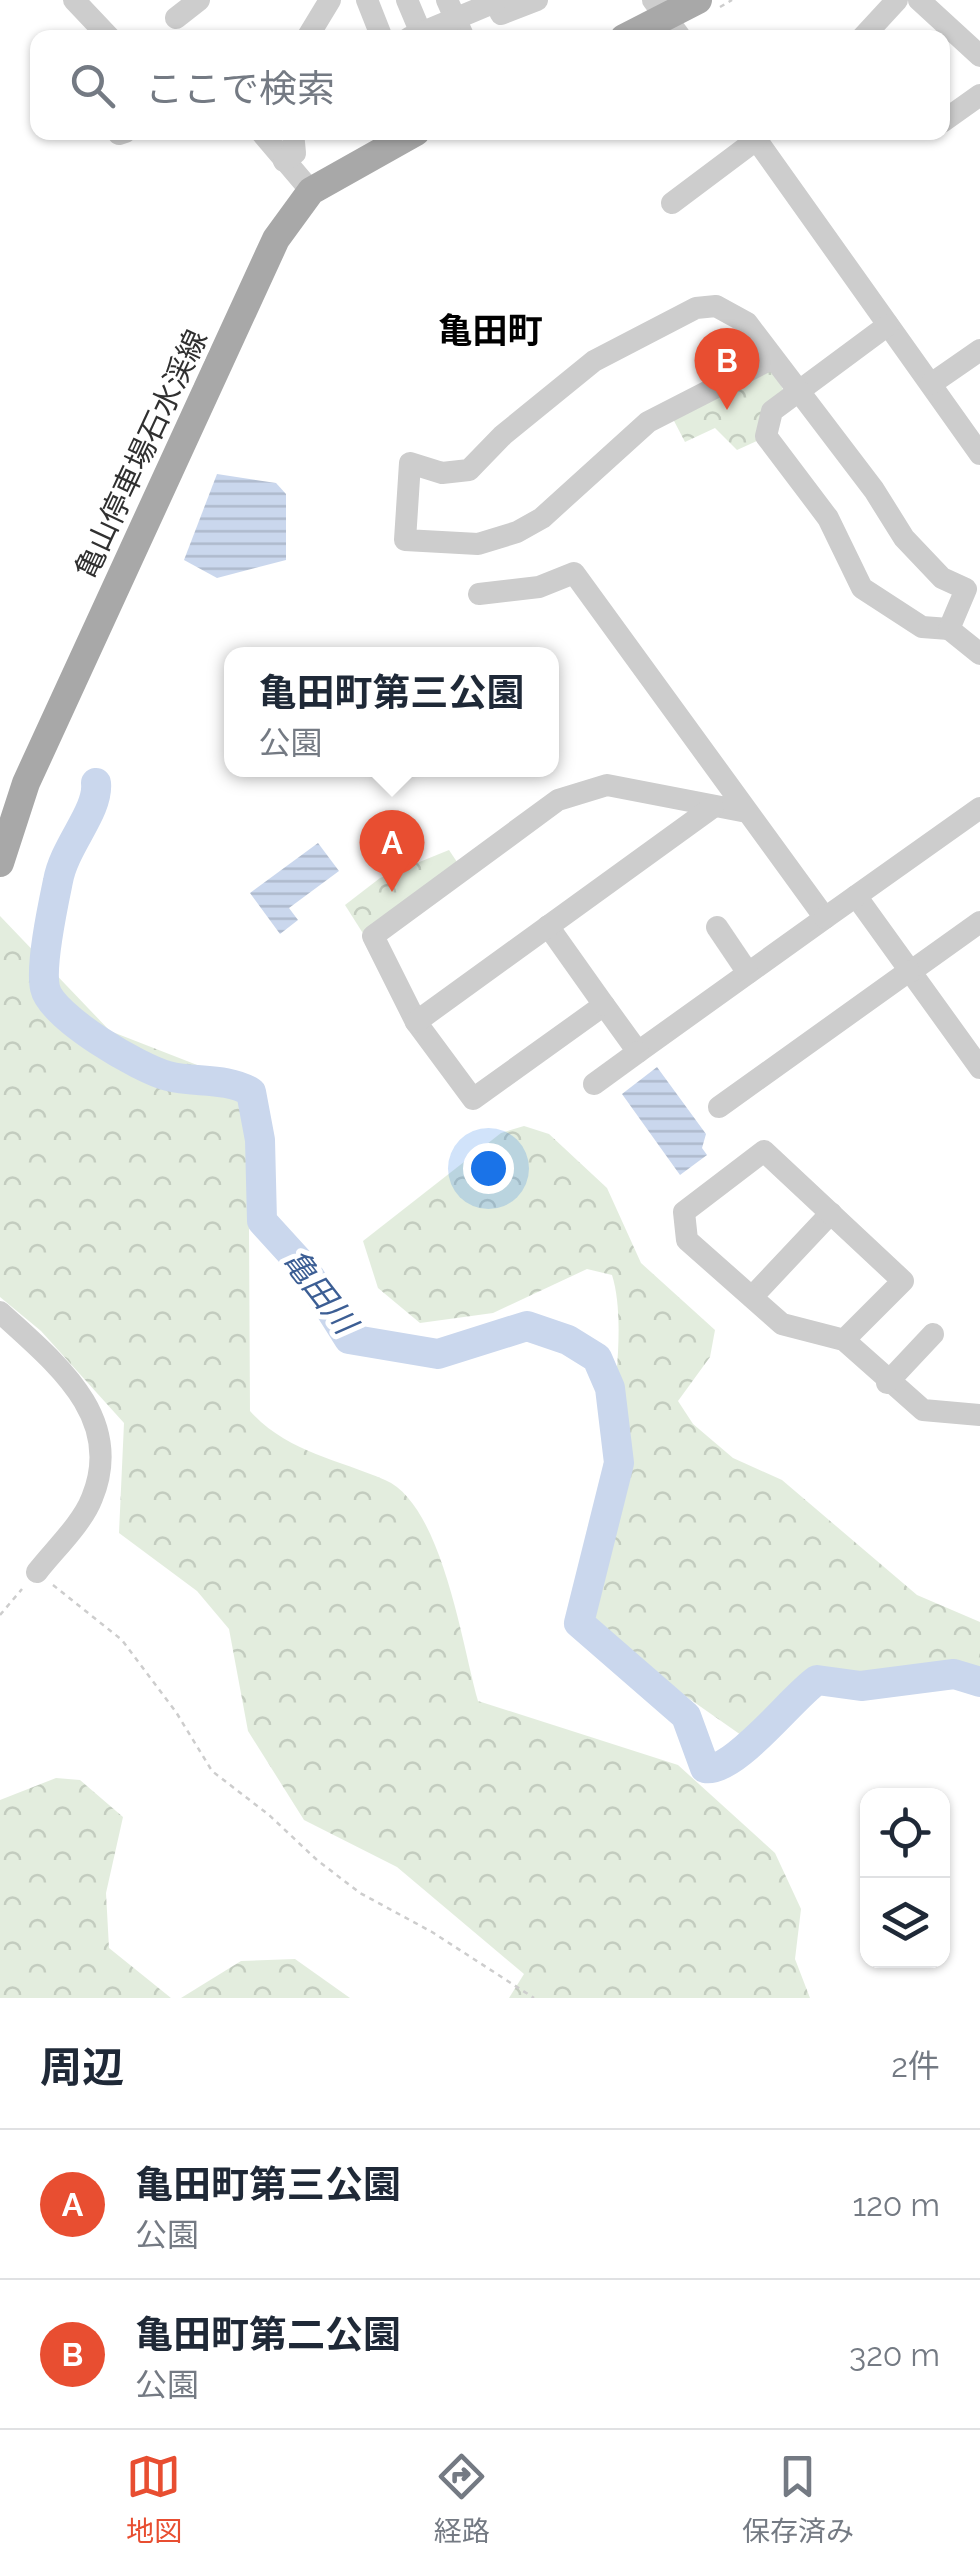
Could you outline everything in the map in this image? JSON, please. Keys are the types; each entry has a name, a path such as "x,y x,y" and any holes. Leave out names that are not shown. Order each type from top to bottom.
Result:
{"main road":[{"path":"642,30 698,0"},
{"name":"亀山停車場石水渓線","path":"0,863 26,783 276,239 312,190 402,140"}],"street":[{"path":"74,0 102,30"},
{"path":"176,18 199,0"},
{"path":"311,30 330,0"},
{"path":"367,0 379,30"},
{"path":"408,0 416,30"},
{"path":"431,30 497,6 537,0"},
{"path":"869,30 897,0"},
{"path":"919,0 979,54"},
{"path":"497,6 508,30"},
{"path":"950,116 980,95"},
{"path":"267,140 312,190"},
{"path":"284,162 295,153 294,140"},
{"path":"672,203 748,140"},
{"path":"756,140 980,454"},
{"path":"773,358 648,422 542,518 517,532 478,544 405,540 410,463 442,473 469,470 594,361 696,308 716,306 737,315 773,358 874,490 904,538 942,578 966,589 949,629"},
{"path":"888,325 772,411 766,420 766,436 828,518 862,588 922,628 949,629 980,654"},
{"path":"931,384 980,350"},
{"path":"479,594 539,587 574,573 824,918"},
{"path":"604,1005 473,1100 416,1022 372,936 558,800 607,785 747,812"},
{"path":"416,1022 713,807"},
{"path":"594,1084 980,808"},
{"path":"856,896 980,1068"},
{"path":"719,1106 980,922"},
{"path":"548,926 638,1052"},
{"path":"716,928 748,973"},
{"path":"844,1340 903,1281 764,1150 684,1212 687,1240 782,1324 844,1340 887,1383 924,1410 980,1415"},
{"path":"752,1297 831,1213"},
{"path":"0,1312 79,1388 94,1421 100,1452 91,1502 37,1572"},
{"path":"887,1383 932,1334"}],"path":[{"path":"0,1615 37,1572 122,1640 176,1712 212,1771 360,1893 432,1932 534,1998"}],"green space":[{"path":"766,371 775,372 784,392 759,440 737,450 715,428 685,442 673,419"},
{"path":"449,850 459,865 364,935 345,905 380,878"},
{"path":"0,916 110,1031 210,1070 251,1102 263,1125 249,1229 250,1411 296,1445 385,1480 405,1494 421,1517 447,1578 478,1701 678,1765 775,1853 801,1909 795,1959 810,1998 509,1998 524,1974 397,1867 304,1820 248,1731 229,1629 197,1591 119,1533 124,1423 41,1331 0,1297"},
{"path":"524,1126 549,1134 607,1188 641,1263 715,1330 710,1357 678,1401 693,1424 733,1458 782,1480 917,1595 980,1622 980,1686 830,1684 741,1735 574,1618 614,1395 618,1308 612,1275 587,1269 493,1313 420,1323 378,1288 363,1241 501,1133"},
{"path":"56,1778 80,1780 123,1817 106,1893 109,1948 171,1998 0,1998 0,1800"},
{"path":"295,1959 350,1998 181,1998 241,1961"}],"water":[{"path":"217,474 276,483 286,494 286,560 217,578 184,560"},
{"path":"318,843 339,871 289,908 298,920 280,934 250,893"},
{"path":"657,1067 706,1134 702,1148 707,1155 680,1175 622,1094"}],"waterway":[{"name":"亀田川","path":"96,783 92,805 61,868 56,892 44,965 45,988 51,1000 98,1040 155,1071 178,1078 231,1084 251,1092 260,1140 262,1221 303,1266 349,1339 438,1354 527,1326 568,1340 597,1358 610,1388 619,1463 579,1623 686,1716 705,1768 717,1767 747,1747 817,1680 861,1686 954,1674 980,1682"}],"place":[{"name":"亀田町第二公園","path":"727,410"},
{"name":"亀田町第三公園","path":"392,892"}],"district":[{"name":"亀田町","path":"490,330"}]}
